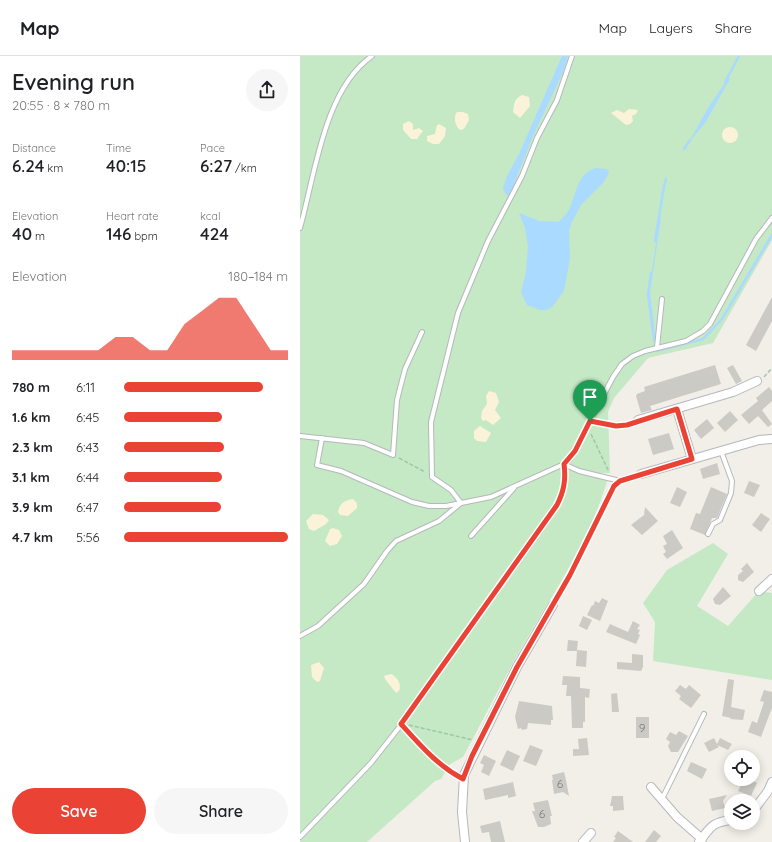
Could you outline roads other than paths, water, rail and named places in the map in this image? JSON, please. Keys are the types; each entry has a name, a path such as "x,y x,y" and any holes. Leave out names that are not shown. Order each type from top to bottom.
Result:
{"street":[{"path":"638,420 733,392 757,381"},
{"path":"677,409 692,459"},
{"path":"641,474 759,440 772,439"},
{"path":"759,591 772,579"},
{"path":"465,842 463,779 479,742 522,658 554,605"},
{"path":"760,802 768,791 772,782"},
{"path":"651,787 677,817 700,840 713,824 718,821 724,821"},
{"path":"583,842 591,833"}],"lane":[{"path":"300,228 316,163 336,102 355,71 372,56"},
{"path":"461,503 451,490 432,477 431,422 458,313 488,241 522,176 538,138 557,100 572,56"},
{"path":"322,438 317,465 341,471 412,502 429,506 446,506 491,497 564,464 575,451 613,377 622,364 633,356 657,347 686,341 703,331 710,324 756,240 772,218"},
{"path":"657,347 662,300"},
{"path":"300,436 364,443 378,447 393,455 397,400 404,369 422,332"},
{"path":"708,534 713,524 720,520 731,494 732,481 721,451"},
{"path":"564,464 579,471 620,481"},
{"path":"300,837 371,763 401,724 557,505 563,494 566,479 564,464"},
{"path":"471,536 516,486"},
{"path":"300,636 318,626 364,584 387,550 396,541 439,520 461,503"},
{"path":"662,800 704,714"},
{"path":"401,724 433,759 451,773 463,779"}],"water":[{"path":"562,56 568,56 563,72 533,136 509,197 504,192 503,188 507,176 519,154"},
{"path":"729,77 730,79 705,123 689,142 708,108"},
{"path":"595,168 607,169 609,173 604,182 581,205 572,222 569,231 570,258 564,291 552,307 546,310 540,310 527,305 521,292 526,272 528,246 525,228 519,213 539,221 558,222 565,216 569,209 582,178 587,172"},
{"path":"660,216 661,218 650,292 656,342 648,297"}],"waterway":[{"path":"725,82 739,56"},
{"path":"684,149 690,140"},
{"path":"655,241 666,179"},
{"path":"656,351 703,339 722,319 772,235"},
{"path":"651,273 648,294 654,340"}]}
